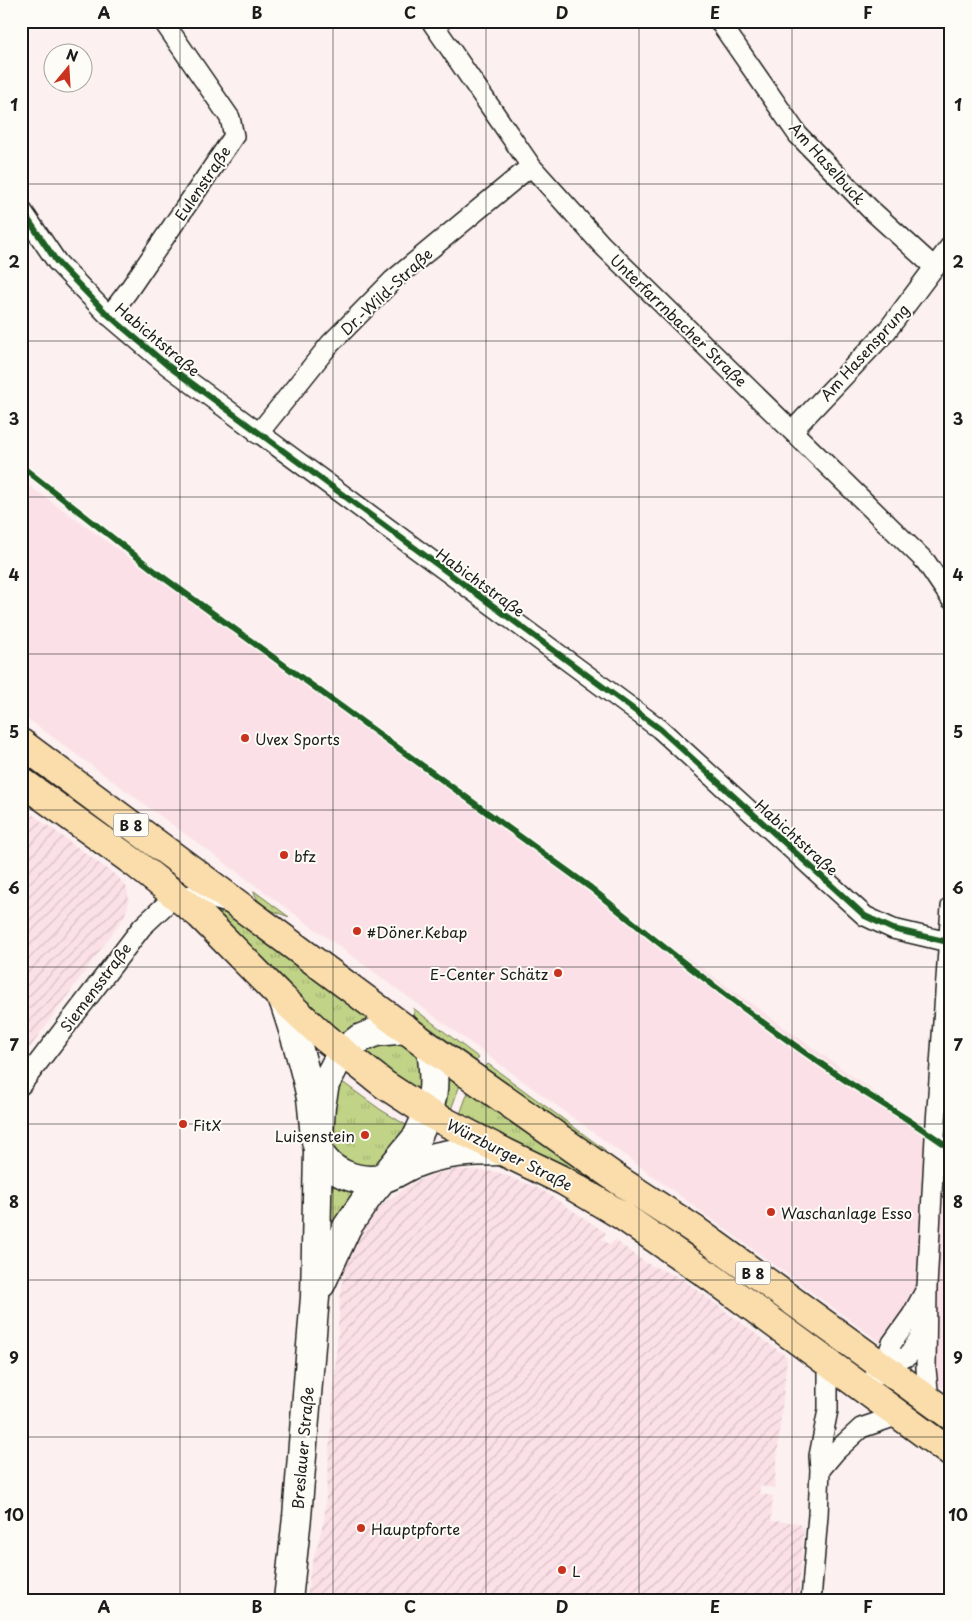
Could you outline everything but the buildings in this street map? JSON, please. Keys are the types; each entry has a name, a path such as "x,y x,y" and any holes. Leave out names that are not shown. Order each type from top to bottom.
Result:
{"main road":[{"name":"Würzburger Straße","path":"21,743 431,1048 620,1181 695,1230 951,1416"},
{"name":"Würzburger Straße","path":"21,781 176,895 200,915 283,999 342,1052 385,1086 428,1112 564,1181 621,1215 714,1280 951,1453"},
{"name":"Breslauer Straße","path":"283,999 304,1063 312,1103 318,1151 331,1168 342,1174 366,1179 382,1179 416,1163 439,1156 465,1152 502,1151"},
{"name":"Breslauer Straße","path":"288,1600 297,1517 315,1297 318,1151 321,1106 325,1084 342,1052 359,1039 376,1032 406,1029"},
{"name":"Breslauer Straße","path":"315,1297 347,1227 382,1179 417,1137 434,1097 431,1048"}],"street":[{"name":"Eulenstraße","path":"110,316 234,136 230,118 163,21"},
{"name":"Unterfarrnbacher Straße","path":"431,21 531,166 602,245 926,562 951,599"},
{"name":"Am Haselbuck","path":"719,21 798,135 869,208 935,268"},
{"name":"Dr.-Wild-Straße","path":"258,434 330,344 393,280 531,166"},
{"name":"Habichtstraße","path":"21,209 57,262 110,316 167,365 660,729 865,916 893,929 948,942"},
{"name":"Am Hasensprung","path":"792,431 886,332 951,245"},
{"name":"Würzburger Straße","path":"176,895 203,896 240,906"},
{"name":"Siemensstraße","path":"21,1085 142,926 176,895"},
{"path":"929,1400 926,1369 927,1287 951,907"},
{"path":"864,1390 883,1367 892,1343 912,1315 927,1287"},
{"path":"883,1367 908,1356 927,1324"},
{"path":"811,1600 820,1470 819,1456 828,1410 828,1364"},
{"path":"820,1470 836,1451 861,1428 899,1415"}],"shaded area":[{"path":"21,482 31,487 951,1147 951,1394 21,714"},
{"path":"21,806 118,877 127,888 129,902 124,917 21,1060"},
{"path":"456,1169 497,1172 542,1190 606,1233 602,1239 607,1243 610,1245 615,1240 646,1263 681,1278 787,1357 774,1488 760,1486 759,1494 773,1496 771,1521 799,1523 804,1529 798,1600 307,1600 310,1571 324,1521 340,1300 345,1263 371,1216 387,1201 409,1185 431,1175"}],"green space":[{"path":"254,891 289,917 272,911 263,905 256,897"},
{"path":"210,906 216,907 374,1023 344,1038 310,1010"},
{"path":"413,1008 479,1058 476,1061 415,1017"},
{"path":"394,1041 411,1050 416,1056 421,1068 425,1094 384,1071 361,1049"},
{"path":"488,1064 605,1150 602,1153 485,1068"},
{"path":"447,1076 460,1085 450,1112 442,1107"},
{"path":"338,1079 381,1110 411,1128 375,1164 359,1171 333,1155 329,1137"},
{"path":"468,1092 559,1155 606,1182 784,1311 710,1265 459,1117"},
{"path":"329,1179 359,1185 334,1224 329,1213"}],"cycle path":[{"path":"21,209 57,262 106,313 167,365 660,729 865,916 893,929 948,942"},
{"path":"21,466 160,575 591,888 744,1008 839,1076 951,1149"}],"place":[{"name":"Uvex Sports","path":"245,738"},
{"name":"bfz","path":"284,855"},
{"name":"#Döner.Kebap","path":"357,931"},
{"name":"E-Center Schätz","path":"558,973"},
{"name":"FitX","path":"183,1124"},
{"name":"Luisenstein","path":"365,1135"},
{"name":"Waschanlage Esso","path":"771,1212"},
{"name":"Hauptpforte","path":"361,1528"},
{"name":"L","path":"562,1570"}]}
